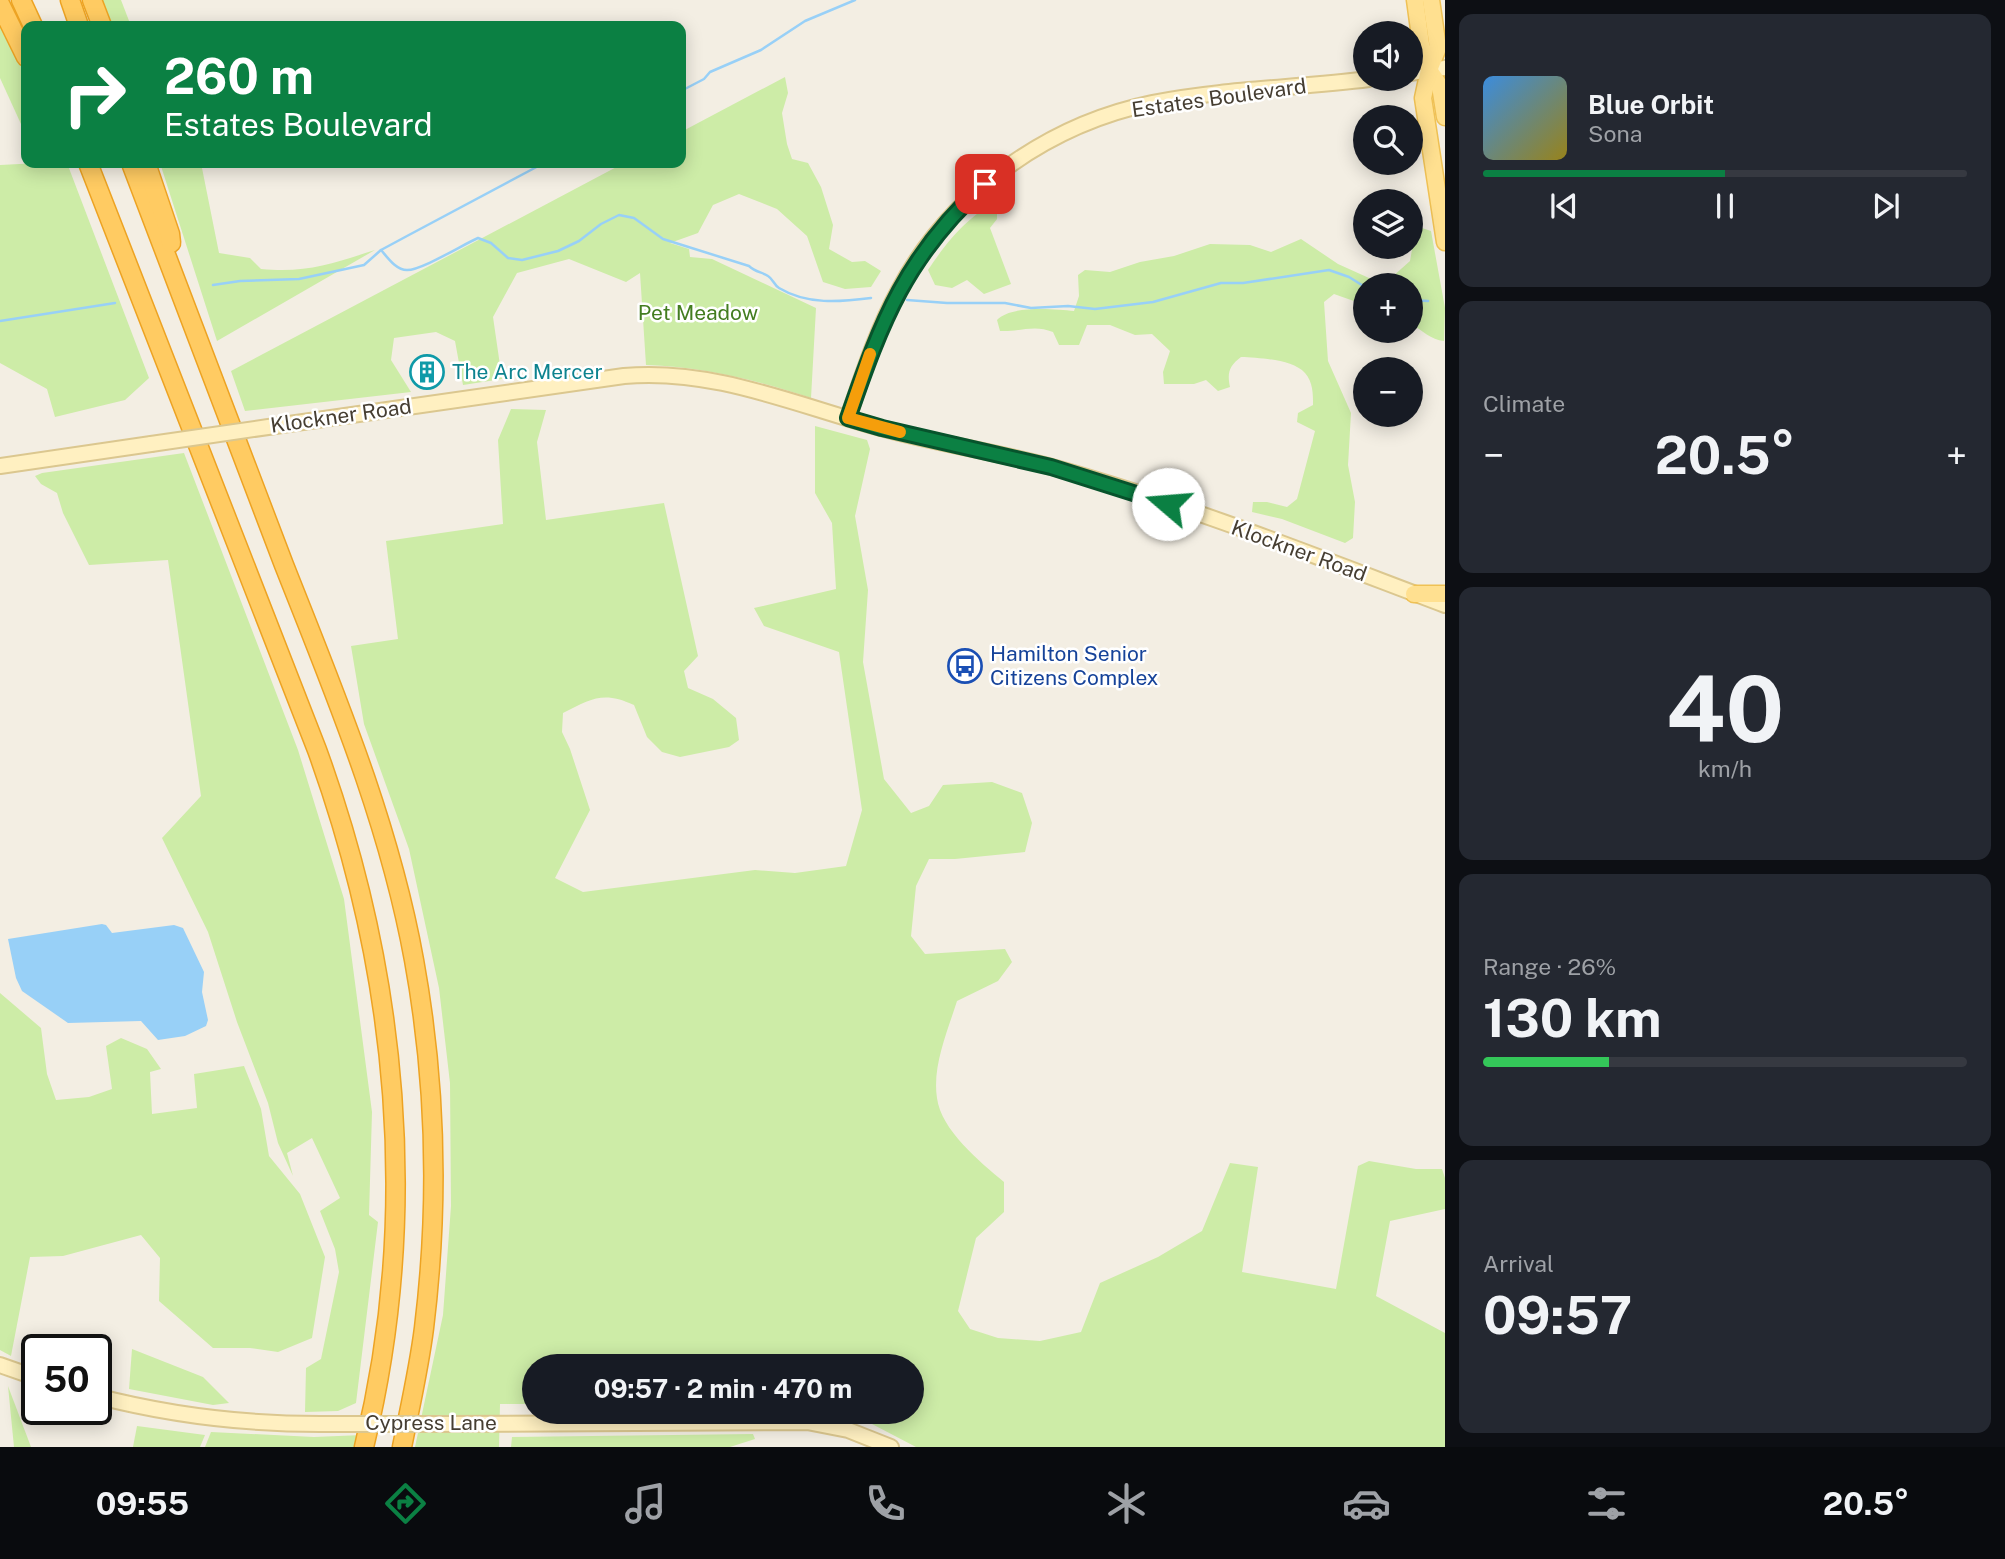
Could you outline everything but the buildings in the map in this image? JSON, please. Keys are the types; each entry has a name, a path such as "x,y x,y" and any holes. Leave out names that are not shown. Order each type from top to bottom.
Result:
{"highway":[{"path":"24,0 32,21"},
{"path":"69,0 77,21"},
{"path":"92,0 100,21"},
{"path":"0,4 21,47"},
{"path":"90,168 317,750 344,828 369,923 382,990 391,1073 396,1198 387,1320 381,1365 364,1447"},
{"path":"133,168 173,278 360,756 386,837 407,920 426,1047 433,1174 432,1231 425,1317 418,1370 402,1447"},
{"path":"148,168 170,234 173,278"}],"main road":[{"path":"1415,0 1421,44 1437,69"},
{"path":"1431,0 1438,48 1437,69 1445,117"},
{"path":"1437,69 1423,98 1445,242"},
{"path":"1414,594 1445,594"}],"street":[{"name":"Estates Boulevard","path":"848,418 874,342 913,266 966,201 1027,153 1078,126 1152,103 1353,81"},
{"name":"Klockner Road","path":"0,466 540,386 656,374 689,376 729,382 882,428 1066,471 1211,518 1445,605"},
{"path":"0,1365 21,1372"},
{"name":"Cypress Lane","path":"112,1399 194,1416 320,1424 807,1422 848,1430 891,1447"}],"green space":[{"path":"100,0 121,0 129,21 108,21"},
{"path":"0,13 21,53 21,124 0,78"},
{"name":"Pet Meadow","path":"785,77 788,93 782,113 787,144 792,159 808,163 821,187 833,225 829,249 852,262 865,261 881,271 871,287 845,289 823,282 807,236 777,209 739,194 713,205 698,233 670,243 689,249 690,257 712,259 816,308 811,398 730,376 689,368 646,365 640,273 626,282 569,259 517,273 493,317 502,379 463,385 455,341 436,332 394,338 391,360 411,392 245,411 231,371 615,168 686,168 686,129"},
{"path":"0,165 69,168 149,378 125,400 55,417 47,389 0,363"},
{"path":"162,168 202,168 219,253 250,258 261,269 292,270 332,263 375,250 217,341"},
{"path":"1005,194 1013,196 1012,202 997,210 997,219 990,228 1011,284 984,294 967,280 952,288 935,285 928,270 945,246 980,211"},
{"path":"1423,228 1431,231 1445,308 1444,341 1423,332 1423,273 1396,273 1410,261 1423,259"},
{"path":"1301,239 1338,264 1358,273 1353,273 1353,301 1334,294 1324,302 1328,361 1351,413 1348,465 1355,502 1353,538 1345,543 1282,519 1252,512 1253,502 1287,507 1297,499 1315,431 1297,422 1298,413 1313,405 1310,380 1299,368 1275,360 1241,357 1230,370 1230,387 1218,391 1206,380 1194,384 1164,384 1163,372 1170,351 1152,334 1135,335 1110,325 1087,325 1079,345 1059,345 1053,332 1033,328 1000,331 997,320 1022,310 1074,311 1079,296 1078,275 1085,270 1110,272 1210,244 1250,245 1271,252"},
{"path":"511,409 546,410 537,442 546,520 664,503 698,656 684,671 688,688 713,699 736,718 739,740 729,747 680,757 662,752 647,737 634,705 624,701 598,698 563,713 562,732 590,810 555,878 583,892 755,870 795,873 846,866 862,810 839,652 764,626 754,608 836,589 832,523 815,493 815,426 867,440 870,449 855,516 868,590 863,662 884,779 911,813 929,806 943,785 992,782 1022,793 1032,823 1025,852 929,859 916,886 911,936 925,954 1005,949 1012,962 998,981 957,1001 937,1073 937,1098 946,1122 963,1144 1004,1182 1004,1212 976,1238 958,1311 970,1329 998,1338 1040,1341 1081,1332 1100,1283 1158,1257 1202,1231 1230,1163 1258,1167 1242,1272 1336,1289 1358,1166 1369,1161 1416,1169 1442,1169 1445,1178 1445,1209 1390,1221 1376,1296 1445,1333 1445,1447 916,1447 872,1424 924,1424 924,1354 522,1354 522,1404 500,1404 499,1447 415,1447 443,1315 451,1206 450,1083 439,988 409,849 364,724 351,646 398,639 386,541 503,524 498,440"},
{"path":"184,453 298,750 344,899 372,1112 369,1215 378,1222 356,1403 338,1411 305,1412 306,1368 321,1359 339,1272 335,1249 320,1211 340,1198 312,1138 287,1153 293,1176 278,1143 268,1103 237,1022 208,932 162,838 201,796 168,560 89,565 63,513 57,493 41,484 35,476"},
{"path":"0,993 41,1028 47,1074 56,1100 89,1097 112,1089 106,1046 121,1038 147,1049 161,1069 150,1072 152,1114 197,1108 194,1074 244,1066 261,1109 269,1156 300,1194 325,1257 312,1338 278,1352 250,1348 213,1348 159,1301 160,1258 141,1235 63,1256 30,1257 11,1356 0,1350"},
{"path":"132,1349 203,1377 229,1403 213,1405 129,1389"},
{"path":"8,1386 31,1447 14,1447"},
{"path":"137,1426 205,1435 200,1447 133,1447"},
{"path":"211,1432 314,1437 363,1435 358,1447 205,1447"},
{"path":"753,1434 755,1439 730,1447 511,1447 512,1437"}],"water":[{"path":"102,924 112,933 174,925 183,928 204,972 202,992 208,1020 206,1026 185,1036 158,1040 141,1021 68,1023 22,991 16,978 8,939"}],"waterway":[{"path":"686,88 704,79 710,72 761,50 805,21 855,0"},
{"path":"213,285 240,281 299,279 364,265 381,250 535,168"},
{"path":"381,250 396,266 407,270 432,262 478,238 491,243 508,258 522,260 558,251 619,215 634,218 663,239 749,266 768,276 779,288 801,297 836,301 871,298"},
{"path":"907,300 1095,309 1153,302 1221,283 1243,283 1329,270 1353,280"},
{"path":"1423,301 1428,301"},
{"path":"0,321 115,303"}],"slow traffic":[{"path":"870,354 848,418 900,432"}],"place":[{"name":"The Arc Mercer","path":"427,372"},
{"name":"Hamilton Senior Citizens Complex","path":"965,666"}],"route":[{"path":"985,184 927,245 899,289 874,342 848,418 1027,460 1168,504"}]}
